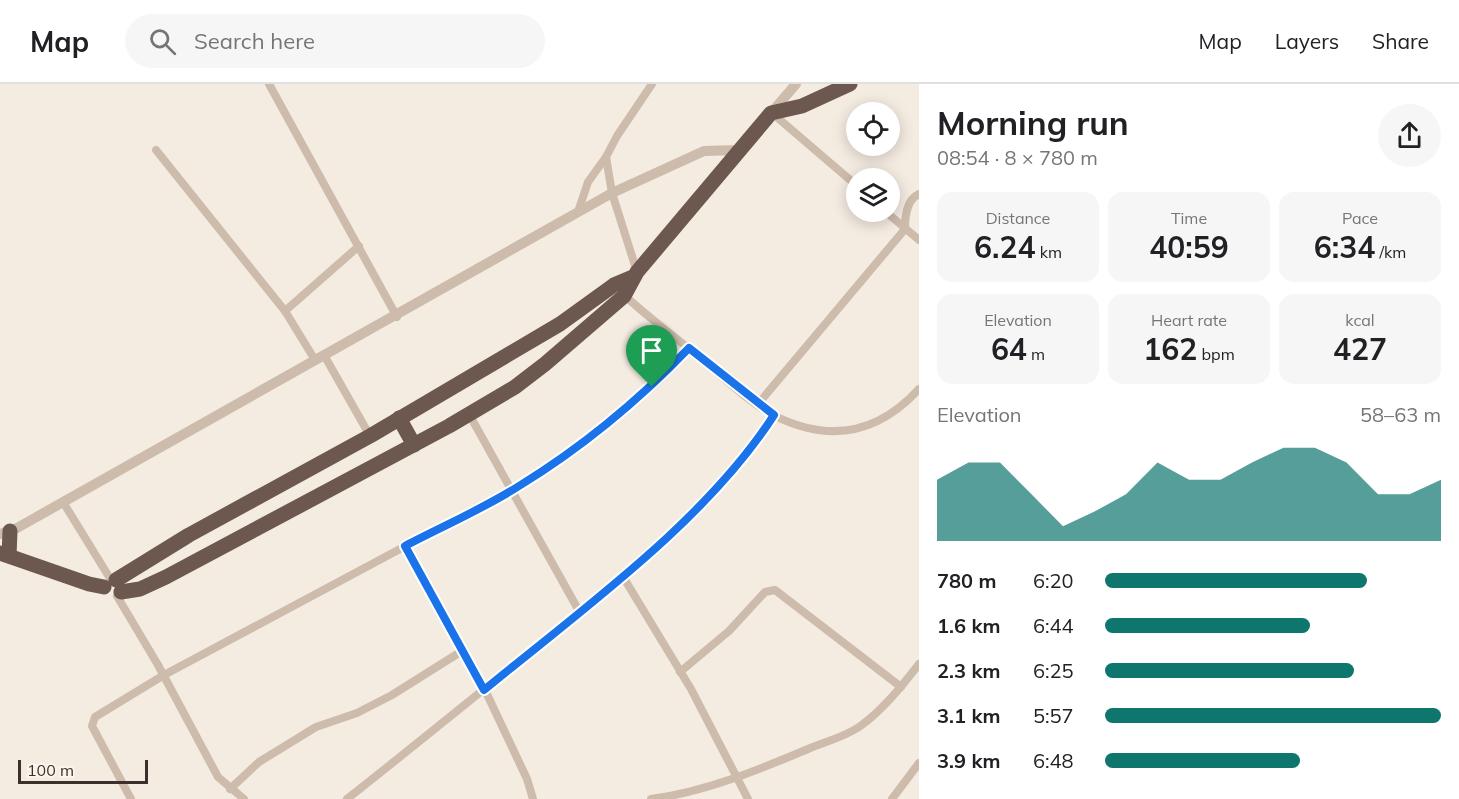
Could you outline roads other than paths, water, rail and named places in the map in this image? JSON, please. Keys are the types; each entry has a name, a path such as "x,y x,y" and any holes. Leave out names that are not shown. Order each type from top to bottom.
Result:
{"highway":[{"path":"5,532 5,554 88,584 140,589 278,518 469,414 545,364 634,274 771,113 802,106 850,84"},
{"path":"114,587 124,573 370,436 619,290"},
{"path":"399,418 414,445"},
{"path":"264,495 278,518"}],"street":[{"path":"269,84 397,316"},
{"path":"578,212 588,182 652,84"},
{"path":"796,84 771,113 846,177"},
{"path":"156,150 320,357 370,436"},
{"path":"5,532 397,316 612,193 704,151 740,150"},
{"path":"606,157 612,193 634,274"},
{"path":"758,404 905,229 905,213 915,196 919,194"},
{"path":"897,222 919,240"},
{"path":"285,311 359,246"},
{"path":"619,290 758,404 774,415 800,425 828,432 860,429 879,422 896,411 919,388"},
{"path":"130,799 92,726 92,721 164,675 512,490 589,437 634,401 689,348"},
{"path":"469,414 579,611"},
{"path":"347,799 484,690 622,575 725,480 774,415"},
{"path":"63,502 164,675 218,777 242,798"},
{"path":"405,546 484,690 527,779 533,799"},
{"path":"622,575 680,672 748,799"},
{"path":"680,672 729,631 765,592 775,590 901,687"},
{"path":"230,789 259,762 316,727 357,713 392,695 462,651"},
{"path":"651,799 683,795 736,777 849,732 861,725 901,687 919,664"},
{"path":"892,799 919,763"},
{"path":"229,799 242,798"}]}
